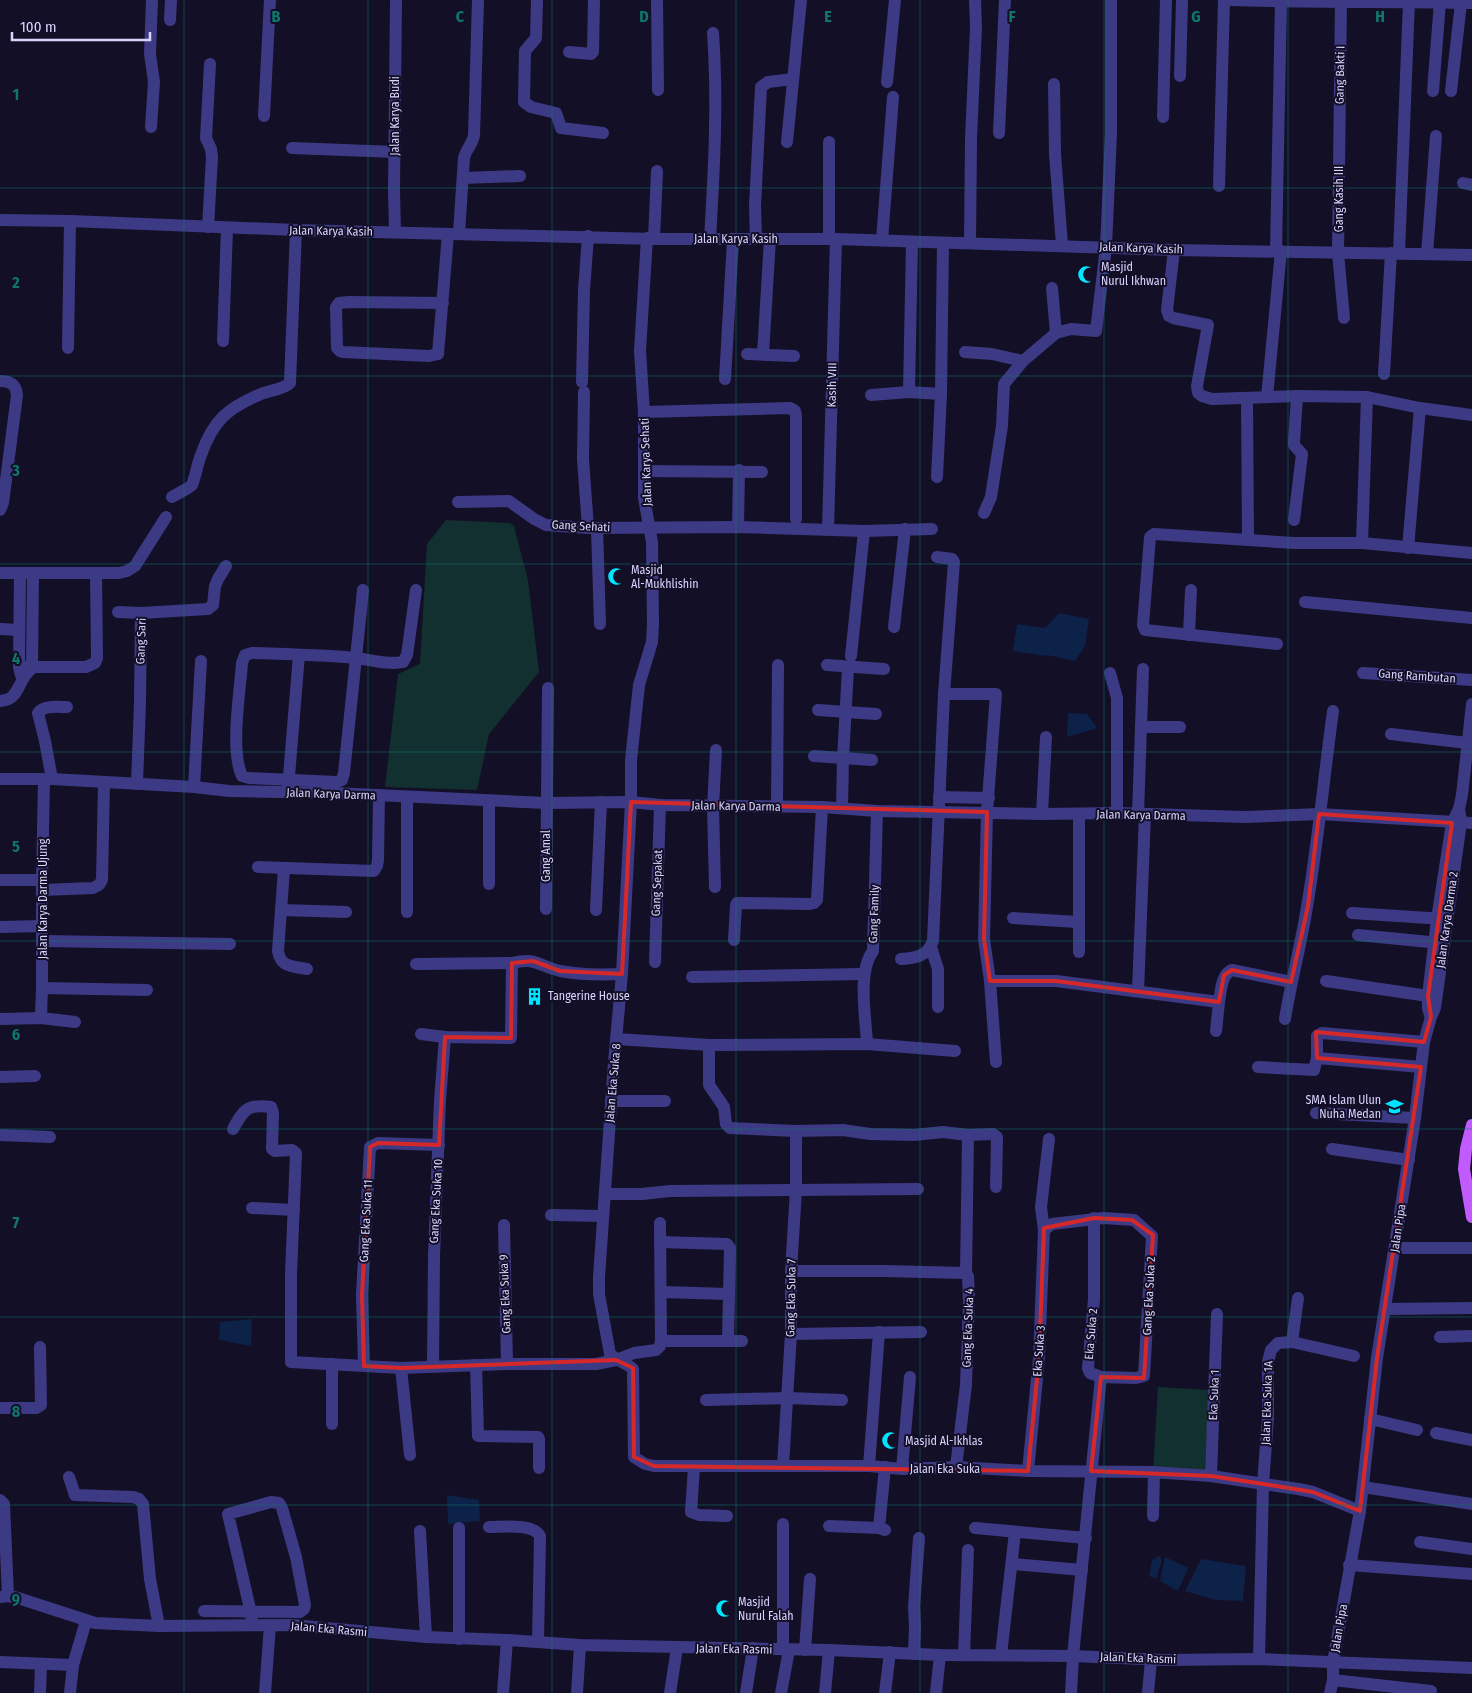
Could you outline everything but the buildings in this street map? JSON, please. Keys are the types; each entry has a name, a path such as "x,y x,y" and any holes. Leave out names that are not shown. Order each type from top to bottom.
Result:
{"main road":[{"path":"1472,1125 1466,1149 1464,1169 1472,1217"}],"street":[{"path":"151,127 154,82 150,54 152,0"},
{"path":"170,20 171,0"},
{"path":"264,116 270,0"},
{"name":"Jalan Karya Budi","path":"395,232 396,0"},
{"path":"443,303 338,303 336,307 337,348 343,352 435,356 439,352 443,303 463,178 465,154 474,135 478,0"},
{"path":"537,0 536,38 525,51 524,102 531,107 556,113 561,128 603,133"},
{"path":"569,52 591,54 593,52 594,0"},
{"path":"657,0 658,90"},
{"path":"788,142 802,0"},
{"path":"887,82 895,0"},
{"path":"970,243 976,27 975,0"},
{"path":"999,134 1005,0"},
{"path":"984,513 991,497 1002,426 1004,384 1023,361 1056,333 1071,329 1096,331 1106,247 1111,134 1111,0"},
{"path":"1163,117 1166,0"},
{"path":"1180,76 1182,0"},
{"path":"1219,186 1224,0"},
{"path":"1231,0 1467,3 1451,91"},
{"path":"1267,397 1279,251 1281,1"},
{"name":"Gang Bakti I","path":"1339,146 1340,1"},
{"path":"1384,374 1416,1"},
{"path":"1433,91 1440,2"},
{"path":"710,239 714,170 715,66 713,33"},
{"path":"208,226 212,157 206,138 210,64"},
{"path":"756,239 755,206 761,87 768,82 793,79"},
{"path":"1054,84 1053,120 1062,245"},
{"path":"882,240 893,97"},
{"path":"1427,254 1436,136"},
{"name":"Kasih VIII","path":"828,530 832,239 829,142"},
{"name":"Gang Kasih III","path":"1339,146 1338,253 1344,318"},
{"path":"292,148 395,152"},
{"name":"Jalan Karya Sehati","path":"631,802 631,760 639,685 652,642 654,573 651,528 644,498 644,412 640,351 657,171"},
{"path":"463,178 520,176"},
{"name":"Jalan Karya Kasih","path":"0,220 296,230 733,240 882,240 1174,250 1472,256"},
{"path":"68,348 70,221"},
{"path":"223,341 227,228"},
{"path":"172,497 192,485 201,454 218,421 227,412 263,393 285,387 290,383 296,230"},
{"path":"588,236 584,290 583,459 592,528 600,624"},
{"path":"763,354 770,239"},
{"path":"725,379 733,240"},
{"path":"909,392 912,242"},
{"path":"938,477 943,243"},
{"path":"1174,250 1167,310 1169,316 1208,325 1197,386 1198,393 1202,396 1212,398 1367,397 1420,408 1472,415"},
{"path":"1052,288 1056,333"},
{"path":"965,352 992,354 1023,361"},
{"path":"747,354 794,356"},
{"path":"0,381 13,384 16,390 6,430 3,503 0,510"},
{"path":"871,395 909,392 941,394"},
{"path":"1294,520 1302,454 1294,445 1297,396"},
{"path":"1362,543 1367,397"},
{"path":"1247,398 1248,540"},
{"path":"644,412 790,408 795,411 796,519"},
{"path":"1408,548 1420,408"},
{"path":"644,470 738,470 762,472"},
{"path":"738,470 738,527"},
{"name":"Gang Sehati","path":"458,502 509,502 534,519 546,524 592,528 738,527 864,531 932,529"},
{"path":"0,573 120,573 131,570 166,517"},
{"path":"894,627 905,529"},
{"path":"842,808 846,712 864,531"},
{"path":"1277,644 1145,630 1143,625 1150,537 1154,534 1294,543 1362,543 1472,553"},
{"path":"900,959 921,957 931,947 933,942 938,797 954,562 952,559 936,557"},
{"name":"Gang Sari","path":"137,784 141,613 211,608 214,602 215,586 226,566"},
{"path":"0,701 9,700 14,696 21,673 19,630 20,573"},
{"path":"32,668 33,573"},
{"path":"21,673 32,668 86,667 95,664 97,658 96,573"},
{"path":"363,590 356,658 343,778 337,782 288,786 242,776 236,739 243,658 248,653 299,654 356,658 396,663 405,660 416,590"},
{"path":"1189,635 1192,590"},
{"path":"1305,602 1472,618"},
{"path":"118,612 141,613"},
{"path":"0,629 19,630"},
{"path":"288,786 299,654"},
{"path":"194,787 201,661"},
{"path":"827,665 850,662 884,669"},
{"path":"777,807 778,665"},
{"path":"1138,991 1143,669"},
{"path":"1110,673 1117,698 1117,814"},
{"name":"Gang Rambutan","path":"1363,673 1472,680"},
{"name":"Gang Amal","path":"546,910 548,688"},
{"path":"944,694 996,694 988,812 984,939 990,981 996,1062"},
{"path":"1462,823 1459,809 1472,705"},
{"name":"Jalan Karya Darma Ujung","path":"41,1018 42,885 48,780 45,741 38,713 46,707 67,707"},
{"path":"818,710 876,714"},
{"path":"1285,1019 1291,982 1308,906 1334,710"},
{"path":"1141,727 1180,727"},
{"path":"1391,734 1467,743"},
{"path":"1042,814 1046,737"},
{"path":"715,887 713,806 716,750"},
{"path":"814,756 872,760"},
{"name":"Jalan Karya Darma","path":"0,779 104,782 229,791 288,786 408,797 546,803 631,802 660,805 822,807 877,811 1245,817 1319,814 1462,823"},
{"path":"2,880 93,888 99,885 102,880 104,782"},
{"path":"258,867 374,871 378,860 379,795"},
{"path":"407,912 408,797"},
{"path":"938,797 989,798"},
{"path":"489,801 489,884"},
{"path":"596,910 601,802"},
{"name":"Jalan Eka Suka 8","path":"616,1360 610,1354 599,1294 600,1253 622,974 631,802"},
{"name":"Gang Sepakat","path":"655,962 660,805"},
{"path":"734,940 737,903 810,904 817,900 822,807"},
{"name":"Gang Family","path":"867,1044 863,974 868,958 873,951 877,811"},
{"path":"1079,952 1080,814"},
{"name":"Jalan Karya Darma 2","path":"1448,881 1462,823"},
{"path":"284,869 279,959 283,964 307,969"},
{"name":"Jalan Pipa","path":"1330,1693 1333,1680 1333,1662 1360,1511 1377,1358 1409,1160 1424,1042 1431,1017 1428,1008 1428,996 1439,943 1448,881"},
{"path":"281,910 346,912"},
{"path":"1352,913 1442,919"},
{"path":"1013,918 1078,922"},
{"path":"0,927 42,926"},
{"path":"1358,935 1439,943"},
{"path":"43,941 230,944"},
{"name":"Jalan Karya Darma 2","path":"1431,1017 1435,1008 1439,943"},
{"path":"931,947 938,969 938,1007"},
{"path":"416,964 512,964 524,960 534,961 560,971 592,975 622,974"},
{"path":"421,1034 445,1037 511,1038 512,964"},
{"path":"1216,1031 1219,1002 1224,975 1227,971 1232,970 1291,982"},
{"path":"692,977 863,974"},
{"path":"990,981 1056,981 1219,1002"},
{"path":"1326,981 1428,996"},
{"path":"42,988 147,990"},
{"path":"0,1019 41,1018 75,1022"},
{"path":"1258,1067 1314,1070 1317,1058 1317,1036 1322,1033 1424,1042"},
{"name":"Gang Eka Suka 10","path":"433,1366 434,1256 440,1100 445,1037"},
{"path":"617,1039 709,1045 867,1044 956,1051"},
{"path":"709,1045 709,1085 724,1107 727,1125 734,1129 844,1130 870,1134 914,1135 943,1132 968,1135 993,1134 997,1137 996,1186"},
{"path":"1317,1058 1421,1067"},
{"path":"0,1077 18,1078 35,1076"},
{"path":"611,1101 665,1101"},
{"path":"233,1129 242,1112 247,1108 272,1108 272,1149 292,1150 296,1153 291,1274 291,1362 401,1368 507,1364 596,1364 616,1360 634,1353 656,1350 660,1346 661,1341 660,1223"},
{"path":"1316,1113 1415,1118"},
{"name":"Gang Eka Suka 7","path":"783,1466 791,1334 791,1271 796,1190 796,1131"},
{"path":"0,1135 50,1137"},
{"path":"966,1274 968,1135"},
{"name":"Eka Suka 3","path":"1028,1471 1039,1358 1044,1230 1041,1207 1049,1139"},
{"name":"Gang Eka Suka 11","path":"364,1366 362,1295 370,1147 378,1143 439,1145"},
{"path":"1332,1149 1409,1160"},
{"path":"605,1194 642,1194 670,1191 918,1189"},
{"path":"252,1208 294,1210"},
{"path":"551,1215 603,1216"},
{"path":"1044,1230 1052,1224 1094,1218"},
{"name":"Gang Eka Suka 2","path":"1094,1218 1134,1220 1151,1234 1152,1239 1144,1376 1136,1378 1101,1377"},
{"name":"Eka Suka 2","path":"1071,1693 1073,1656 1101,1377 1090,1373 1088,1368 1094,1299 1094,1218"},
{"name":"Gang Eka Suka 9","path":"504,1225 507,1364"},
{"path":"660,1242 727,1244 730,1248 728,1341"},
{"path":"1395,1248 1472,1248"},
{"name":"Gang Eka Suka 4","path":"791,1271 885,1271 966,1274 969,1277 966,1385 956,1467"},
{"path":"662,1292 729,1294"},
{"path":"1298,1298 1292,1342 1354,1356"},
{"path":"1385,1309 1472,1308"},
{"name":"Eka Suka 1","path":"1211,1476 1217,1314"},
{"path":"869,1466 879,1332"},
{"path":"791,1334 921,1332"},
{"path":"1440,1337 1472,1336"},
{"path":"661,1341 742,1341"},
{"name":"Jalan Eka Suka 1A","path":"1259,1659 1262,1484 1268,1418 1269,1354 1278,1343 1292,1342"},
{"path":"0,1408 36,1408 41,1405 40,1347"},
{"name":"Jalan Eka Suka","path":"616,1360 633,1370 634,1457 639,1461 654,1466 869,1466 902,1469 956,1467 1028,1471 1154,1472 1211,1476 1313,1492 1360,1511"},
{"path":"332,1364 332,1424"},
{"path":"476,1365 478,1436 538,1437 539,1468"},
{"path":"401,1368 410,1455"},
{"path":"902,1469 910,1377"},
{"path":"706,1400 788,1398 842,1400"},
{"path":"1370,1419 1417,1430"},
{"path":"1436,1433 1472,1440"},
{"path":"694,1467 691,1512 699,1515 727,1516"},
{"path":"829,1526 882,1529 885,1467"},
{"path":"1154,1472 1154,1516"},
{"path":"69,1476 75,1495 133,1497 139,1499 143,1504 150,1579 158,1626"},
{"path":"1363,1487 1472,1504"},
{"path":"0,1500 4,1504 4,1596"},
{"path":"204,1611 251,1619 300,1612 304,1609 305,1605 293,1549 279,1503 271,1502 228,1514 251,1619"},
{"path":"781,1693 786,1650 783,1524"},
{"path":"489,1527 528,1528 536,1530 540,1536 538,1642"},
{"path":"459,1528 460,1638"},
{"path":"975,1528 1086,1538"},
{"path":"420,1531 426,1637"},
{"path":"1001,1655 1015,1532"},
{"path":"914,1654 916,1627 914,1607 919,1538"},
{"path":"1420,1542 1472,1549"},
{"path":"964,1655 968,1550"},
{"path":"1012,1564 1082,1570"},
{"path":"1349,1565 1472,1574"},
{"path":"806,1650 810,1578"},
{"name":"Jalan Eka Rasmi","path":"4,1596 18,1598 95,1623 158,1626 251,1619 270,1625 426,1637 580,1645 829,1650 940,1655 1073,1656 1151,1660 1259,1659 1472,1668"},
{"path":"70,1693 73,1665 86,1621"},
{"path":"265,1693 270,1625"},
{"path":"503,1693 507,1640"},
{"path":"577,1693 580,1645"},
{"path":"670,1693 677,1648"},
{"path":"746,1693 753,1648"},
{"path":"825,1693 829,1650"},
{"path":"885,1693 890,1652"},
{"path":"936,1693 940,1655"},
{"path":"1148,1693 1151,1660"},
{"path":"0,1662 73,1665"},
{"path":"40,1693 41,1664"},
{"path":"1333,1680 1431,1691"}],"highlighted area":[{"path":"631,802 987,812 984,939 990,981 1056,981 1219,1002 1224,975 1232,970 1291,982 1308,906 1319,814 1452,823 1428,996 1431,1017 1424,1042 1316,1032 1317,1058 1421,1067 1377,1358 1360,1511 1313,1492 1211,1476 1091,1471 1101,1377 1144,1378 1153,1235 1132,1220 1094,1218 1044,1228 1039,1358 1028,1471 654,1466 634,1457 633,1368 616,1360 401,1368 364,1366 362,1295 370,1147 378,1143 439,1145 445,1037 511,1038 512,963 533,961 560,971 622,974"}],"green space":[{"path":"446,520 510,523 514,526 528,580 539,672 489,734 477,790 385,787 398,674 420,664 427,544"},
{"path":"1158,1387 1209,1390 1205,1474 1153,1471"}],"water":[{"path":"1059,613 1089,619 1085,646 1075,661 1013,651 1017,624 1045,628"},
{"path":"1068,713 1087,714 1097,728 1067,737"},
{"path":"252,1319 251,1346 219,1340 220,1322"},
{"path":"447,1495 479,1500 480,1521 448,1524"},
{"path":"1159,1556 1162,1561 1156,1579 1149,1576 1152,1560"},
{"path":"1165,1557 1188,1568 1178,1591 1160,1581"},
{"path":"1201,1559 1246,1566 1243,1601 1216,1600 1185,1591"}],"place":[{"name":"Masjid Nurul Ikhwan","path":"1087,274"},
{"name":"Masjid Al-Mukhlishin","path":"617,577"},
{"name":"Tangerine House","path":"534,996"},
{"name":"SMA Islam Ulun Nuha Medan","path":"1395,1107"},
{"name":"Masjid Al-Ikhlas","path":"891,1441"},
{"name":"Masjid Nurul Falah","path":"724,1609"}]}
